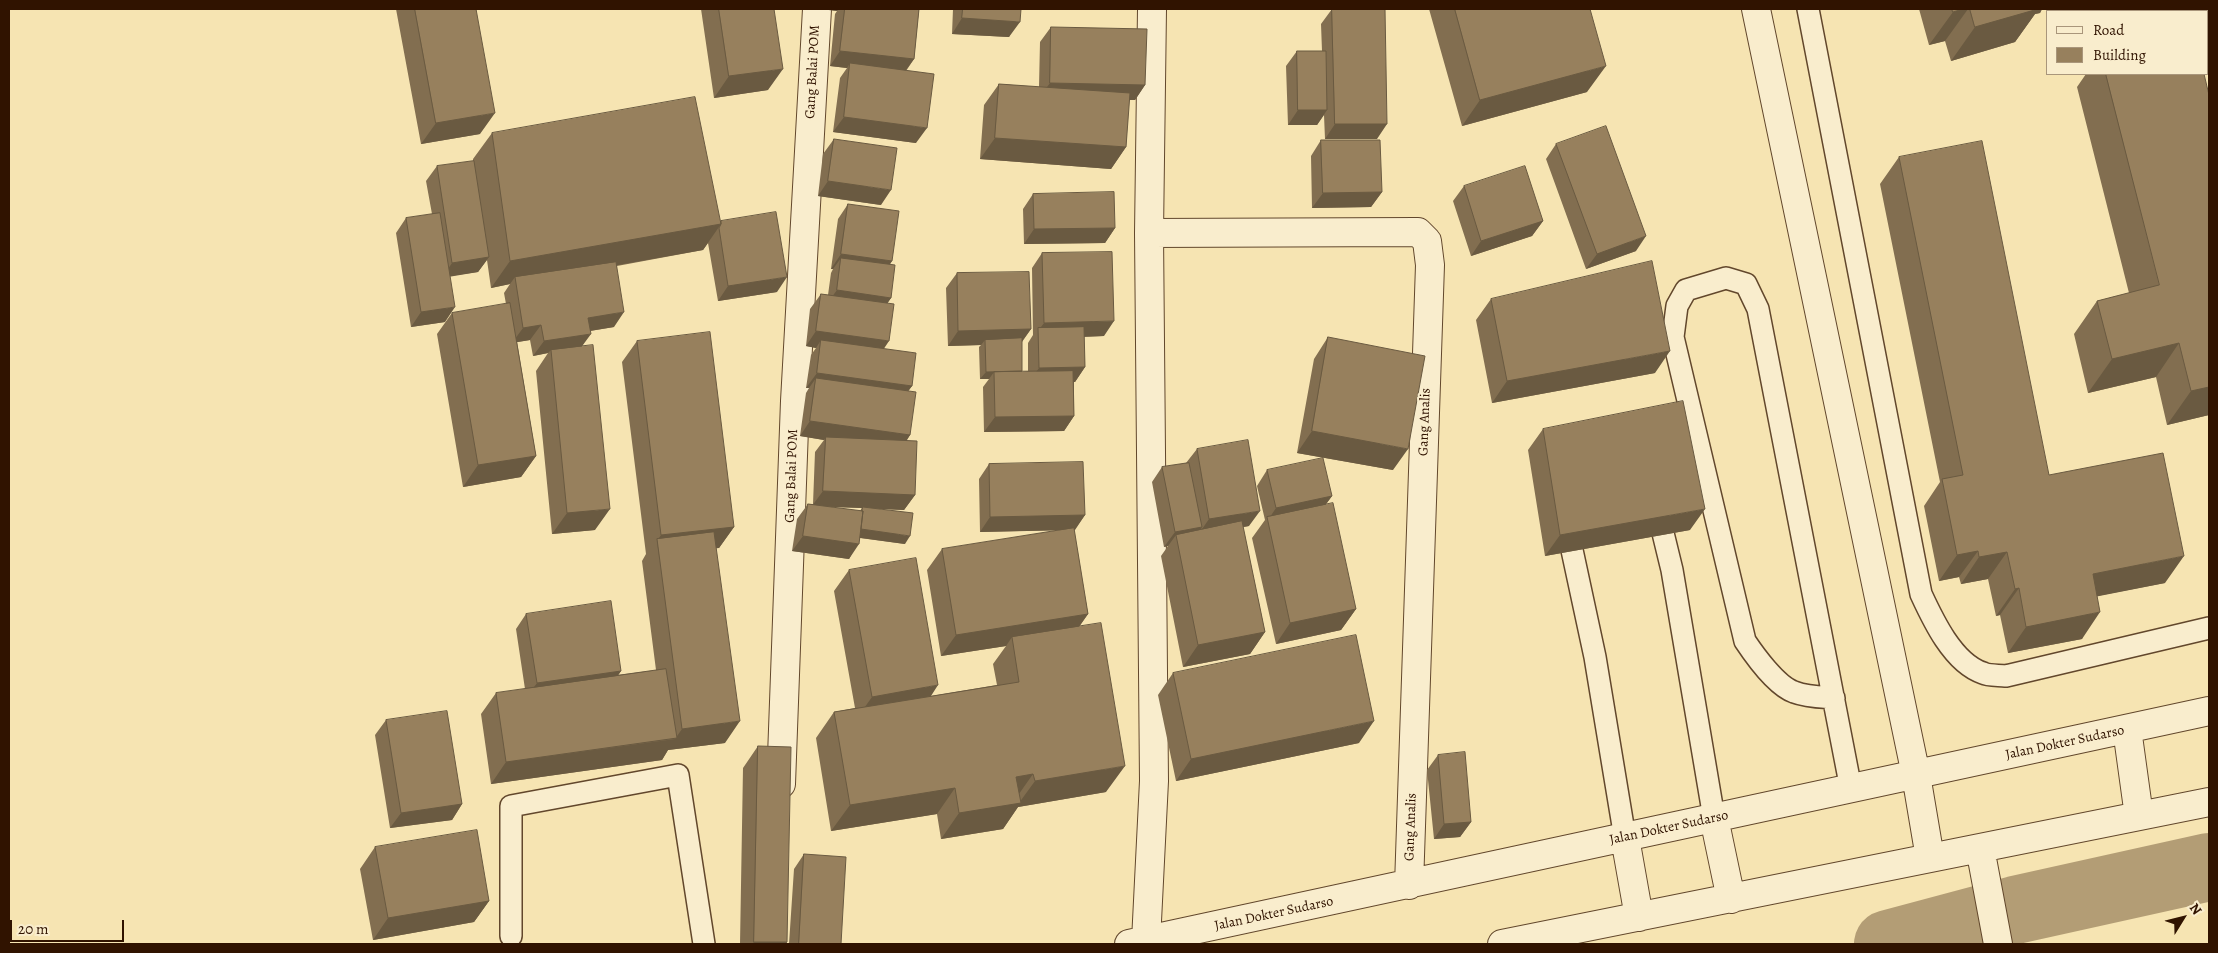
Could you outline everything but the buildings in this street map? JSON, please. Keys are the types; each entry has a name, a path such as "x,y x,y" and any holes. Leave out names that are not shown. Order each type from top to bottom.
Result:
{"street":[{"name":"Gang Balai POM","path":"780,809 795,401 817,9"},
{"path":"1138,943 1154,781 1148,233 1152,9"},
{"path":"1756,9 1916,776 1930,858"},
{"name":"Gang Analis","path":"1148,233 1418,232 1427,241 1430,265 1409,885"},
{"name":"Jalan Dokter Sudarso","path":"1138,943 2209,711"},
{"path":"2127,729 2139,816"},
{"path":"1502,944 2209,802"},
{"path":"1714,818 1730,899"},
{"path":"1625,838 1639,917"},
{"path":"1980,848 1998,944"}],"lane":[{"path":"1808,9 1921,594 1932,618 1950,646 1968,664 1983,673 2006,676 2209,628"},
{"path":"1834,698 1811,697 1792,692 1760,664 1745,641 1673,337 1677,306 1686,290 1726,278 1746,284 1758,309 1852,789"},
{"path":"1664,533 1714,818"},
{"path":"1572,550 1595,657 1625,838"},
{"path":"512,936 511,806 678,775 704,944"}],"waterway":[{"path":"1888,944 2015,910 2209,867"}]}
